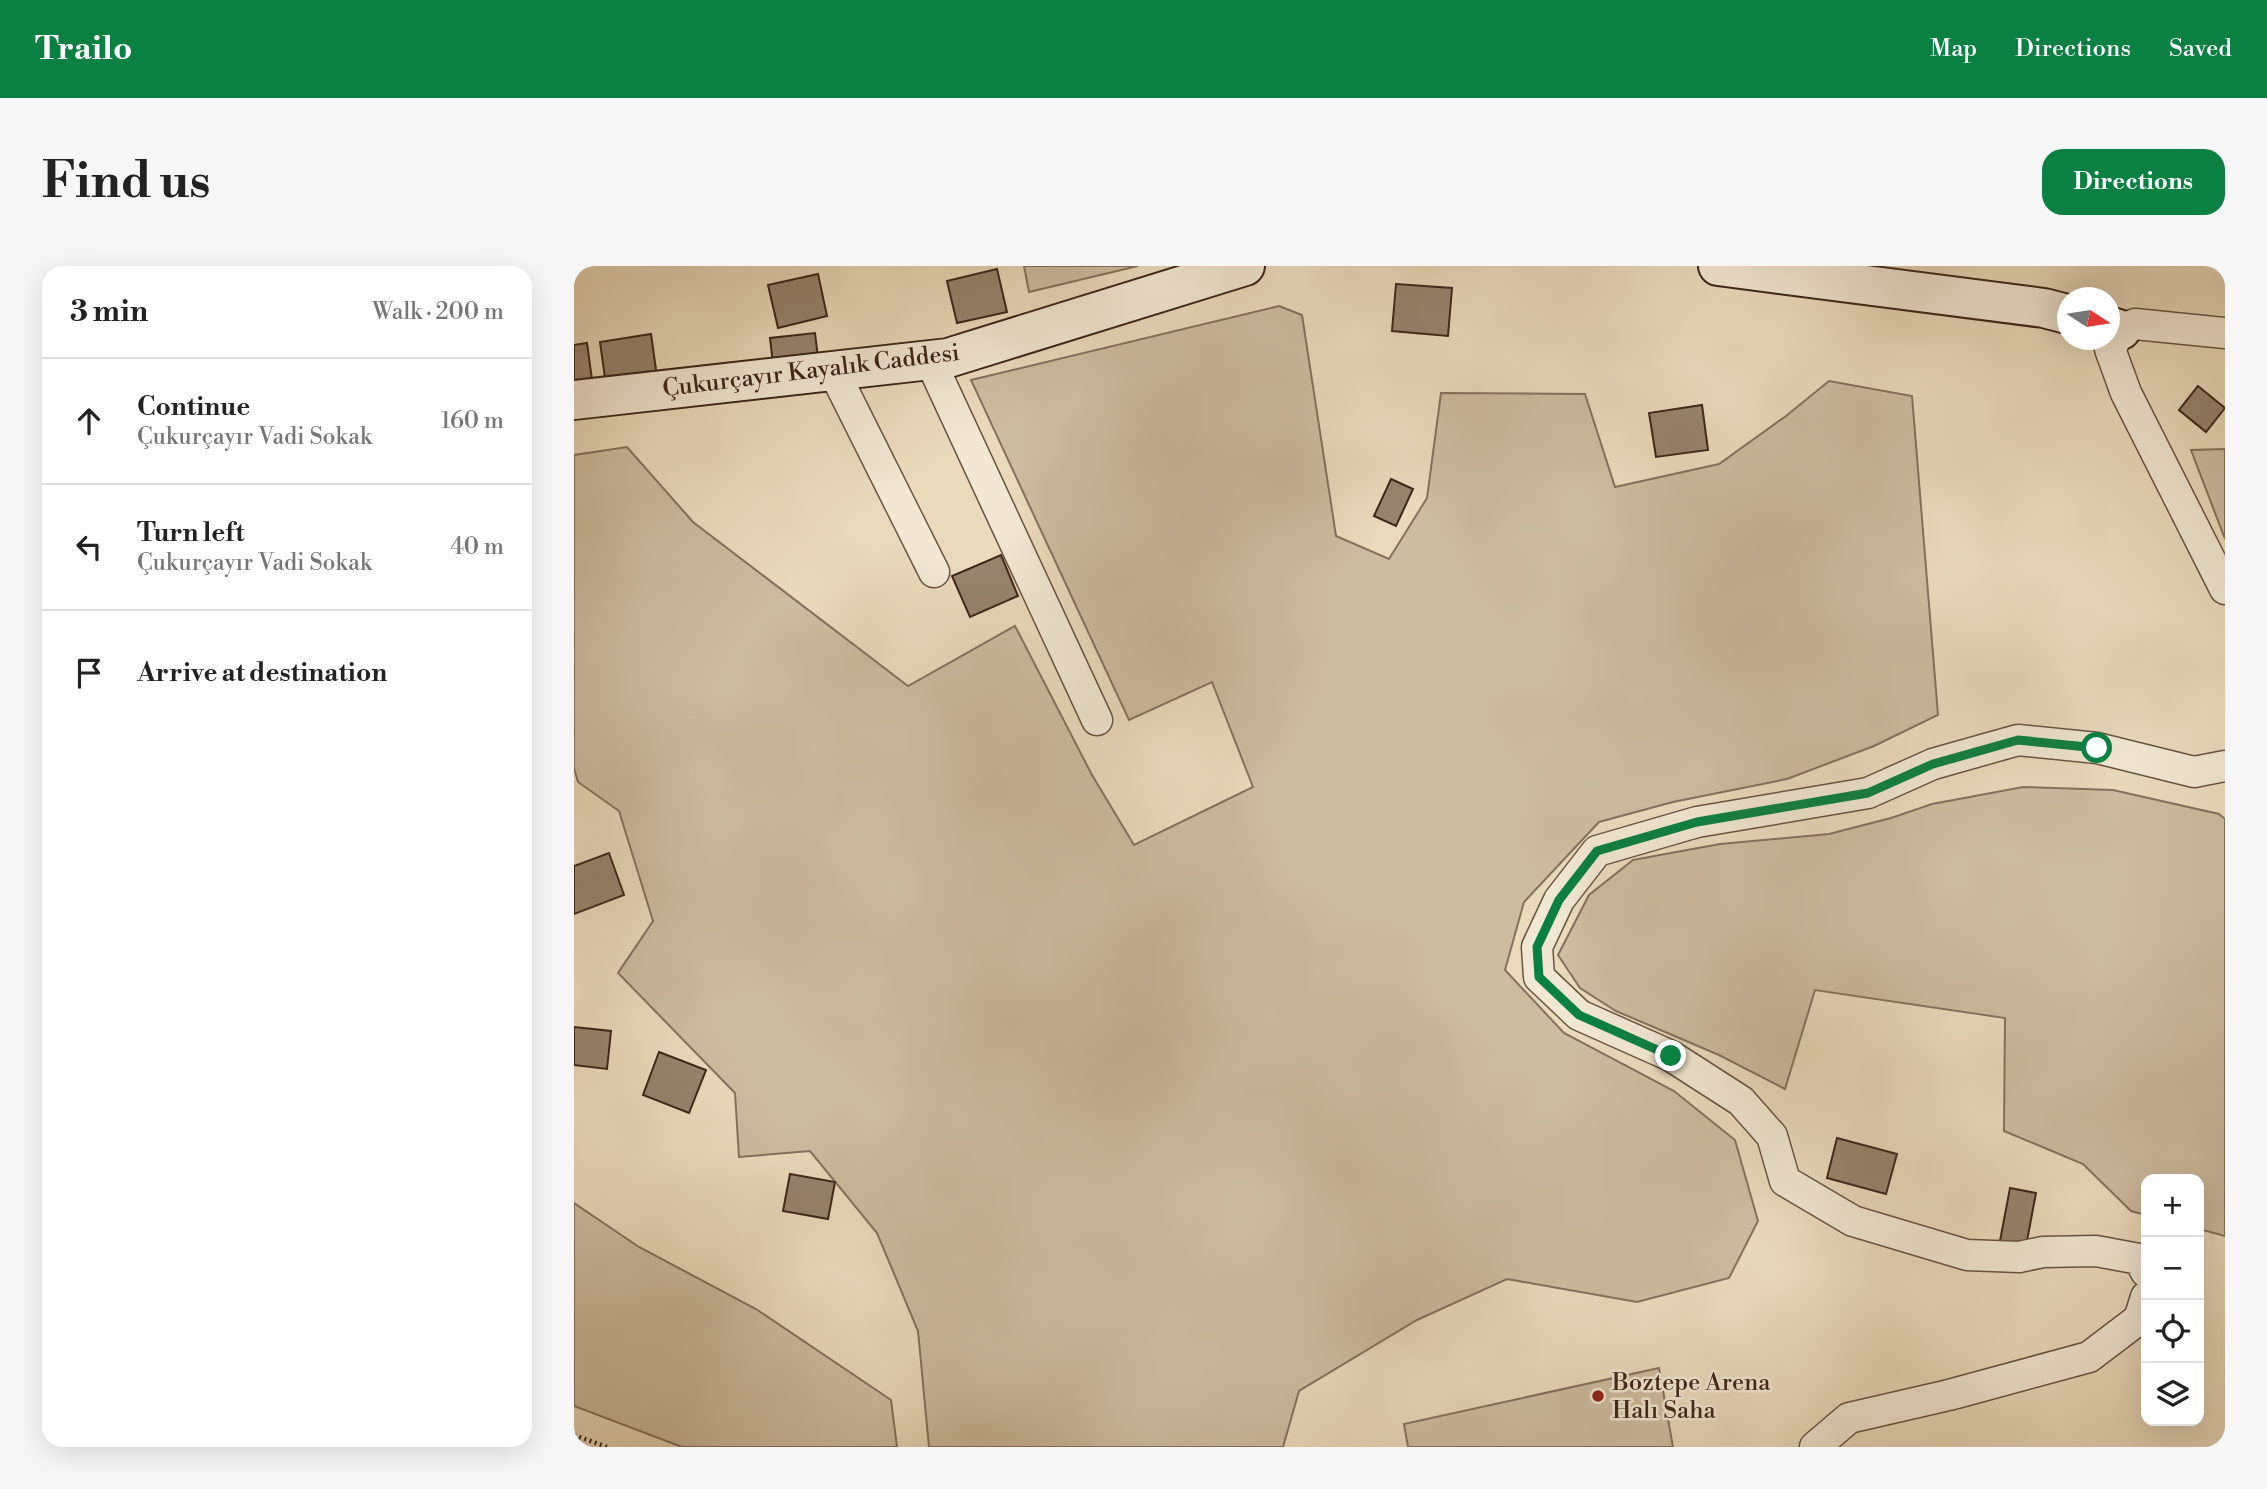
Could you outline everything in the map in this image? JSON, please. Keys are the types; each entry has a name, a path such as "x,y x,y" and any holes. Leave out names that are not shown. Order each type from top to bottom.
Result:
{"street":[{"name":"Çukurçayır Kayalık Caddesi","path":"574,400 947,358 1245,266"},
{"path":"1718,266 2057,311"},
{"path":"2120,327 2135,324 2225,333"},
{"path":"2110,350 2126,393 2225,589"},
{"path":"930,360 1097,720"},
{"path":"833,370 933,572"},
{"path":"2141,1263 2139,1259 2096,1251 2043,1252 2019,1257 1967,1255 1853,1221 1785,1181 1772,1136 1741,1101 1671,1056 1579,1015 1539,977 1537,947 1559,900 1597,851 1697,822 1868,793 1933,764 2018,740 2097,748 2194,772 2225,766"},
{"path":"1815,1447 1849,1418 1949,1395 2089,1357 2138,1320 2145,1300"}],"path":[{"path":"574,1435 607,1447"}],"shaded area":[{"path":"1024,266 1138,266 1029,292"},
{"path":"1279,306 1302,315 1336,536 1389,559 1427,498 1441,393 1585,394 1615,487 1719,464 1829,381 1912,396 1938,715 1874,746 1787,779 1673,802 1599,822 1524,902 1505,970 1564,1033 1674,1091 1735,1140 1758,1221 1729,1278 1637,1302 1507,1279 1417,1320 1299,1391 1283,1447 929,1447 918,1331 877,1233 810,1151 739,1157 735,1093 618,973 653,921 619,811 578,782 574,768 574,455 627,447 693,522 908,686 1015,626 1092,775 1134,845 1253,787 1212,682 1129,720 971,380"},
{"path":"2225,449 2225,539 2191,450"},
{"path":"2023,787 2113,790 2219,814 2225,819 2225,1236 2204,1230 2204,1174 2141,1174 2141,1214 2131,1211 2083,1164 2004,1131 2005,1018 1815,990 1785,1089 1719,1055 1616,1011 1580,988 1558,955 1589,895 1633,860 1720,844 1829,834 1932,804"},
{"path":"574,1203 639,1247 756,1309 891,1400 897,1447 682,1447 574,1406"},
{"name":"Boztepe Arena Halı Saha","path":"1659,1368 1673,1447 1408,1447 1404,1424"}],"building":[{"path":"997,269 1007,312 957,323 947,281"},
{"path":"818,274 827,316 778,328 768,285"},
{"path":"1396,284 1452,288 1448,336 1392,331"},
{"path":"815,333 818,358 773,364 770,338"},
{"path":"651,334 657,377 606,385 600,342"},
{"path":"587,343 593,387 574,390 574,345"},
{"path":"2198,386 2225,408 2206,432 2179,410"},
{"path":"1702,405 1708,450 1656,457 1649,413"},
{"path":"1391,479 1413,489 1396,526 1374,516"},
{"path":"1001,555 1018,596 970,617 952,576"},
{"path":"609,853 624,895 574,914 574,866"},
{"path":"574,1027 611,1031 607,1069 574,1065"},
{"path":"659,1052 706,1070 689,1113 643,1095"},
{"path":"1837,1138 1897,1154 1886,1194 1827,1178"},
{"path":"790,1174 835,1182 828,1219 783,1211"},
{"path":"2010,1188 2036,1193 2026,1246 2000,1241"}],"place":[{"name":"Boztepe Arena Halı Saha","path":"1598,1396"}],"route":[{"path":"1671,1056 1579,1015 1539,977 1537,947 1559,900 1597,851 1697,822 1868,793 1933,764 2018,740 2097,748"}]}
